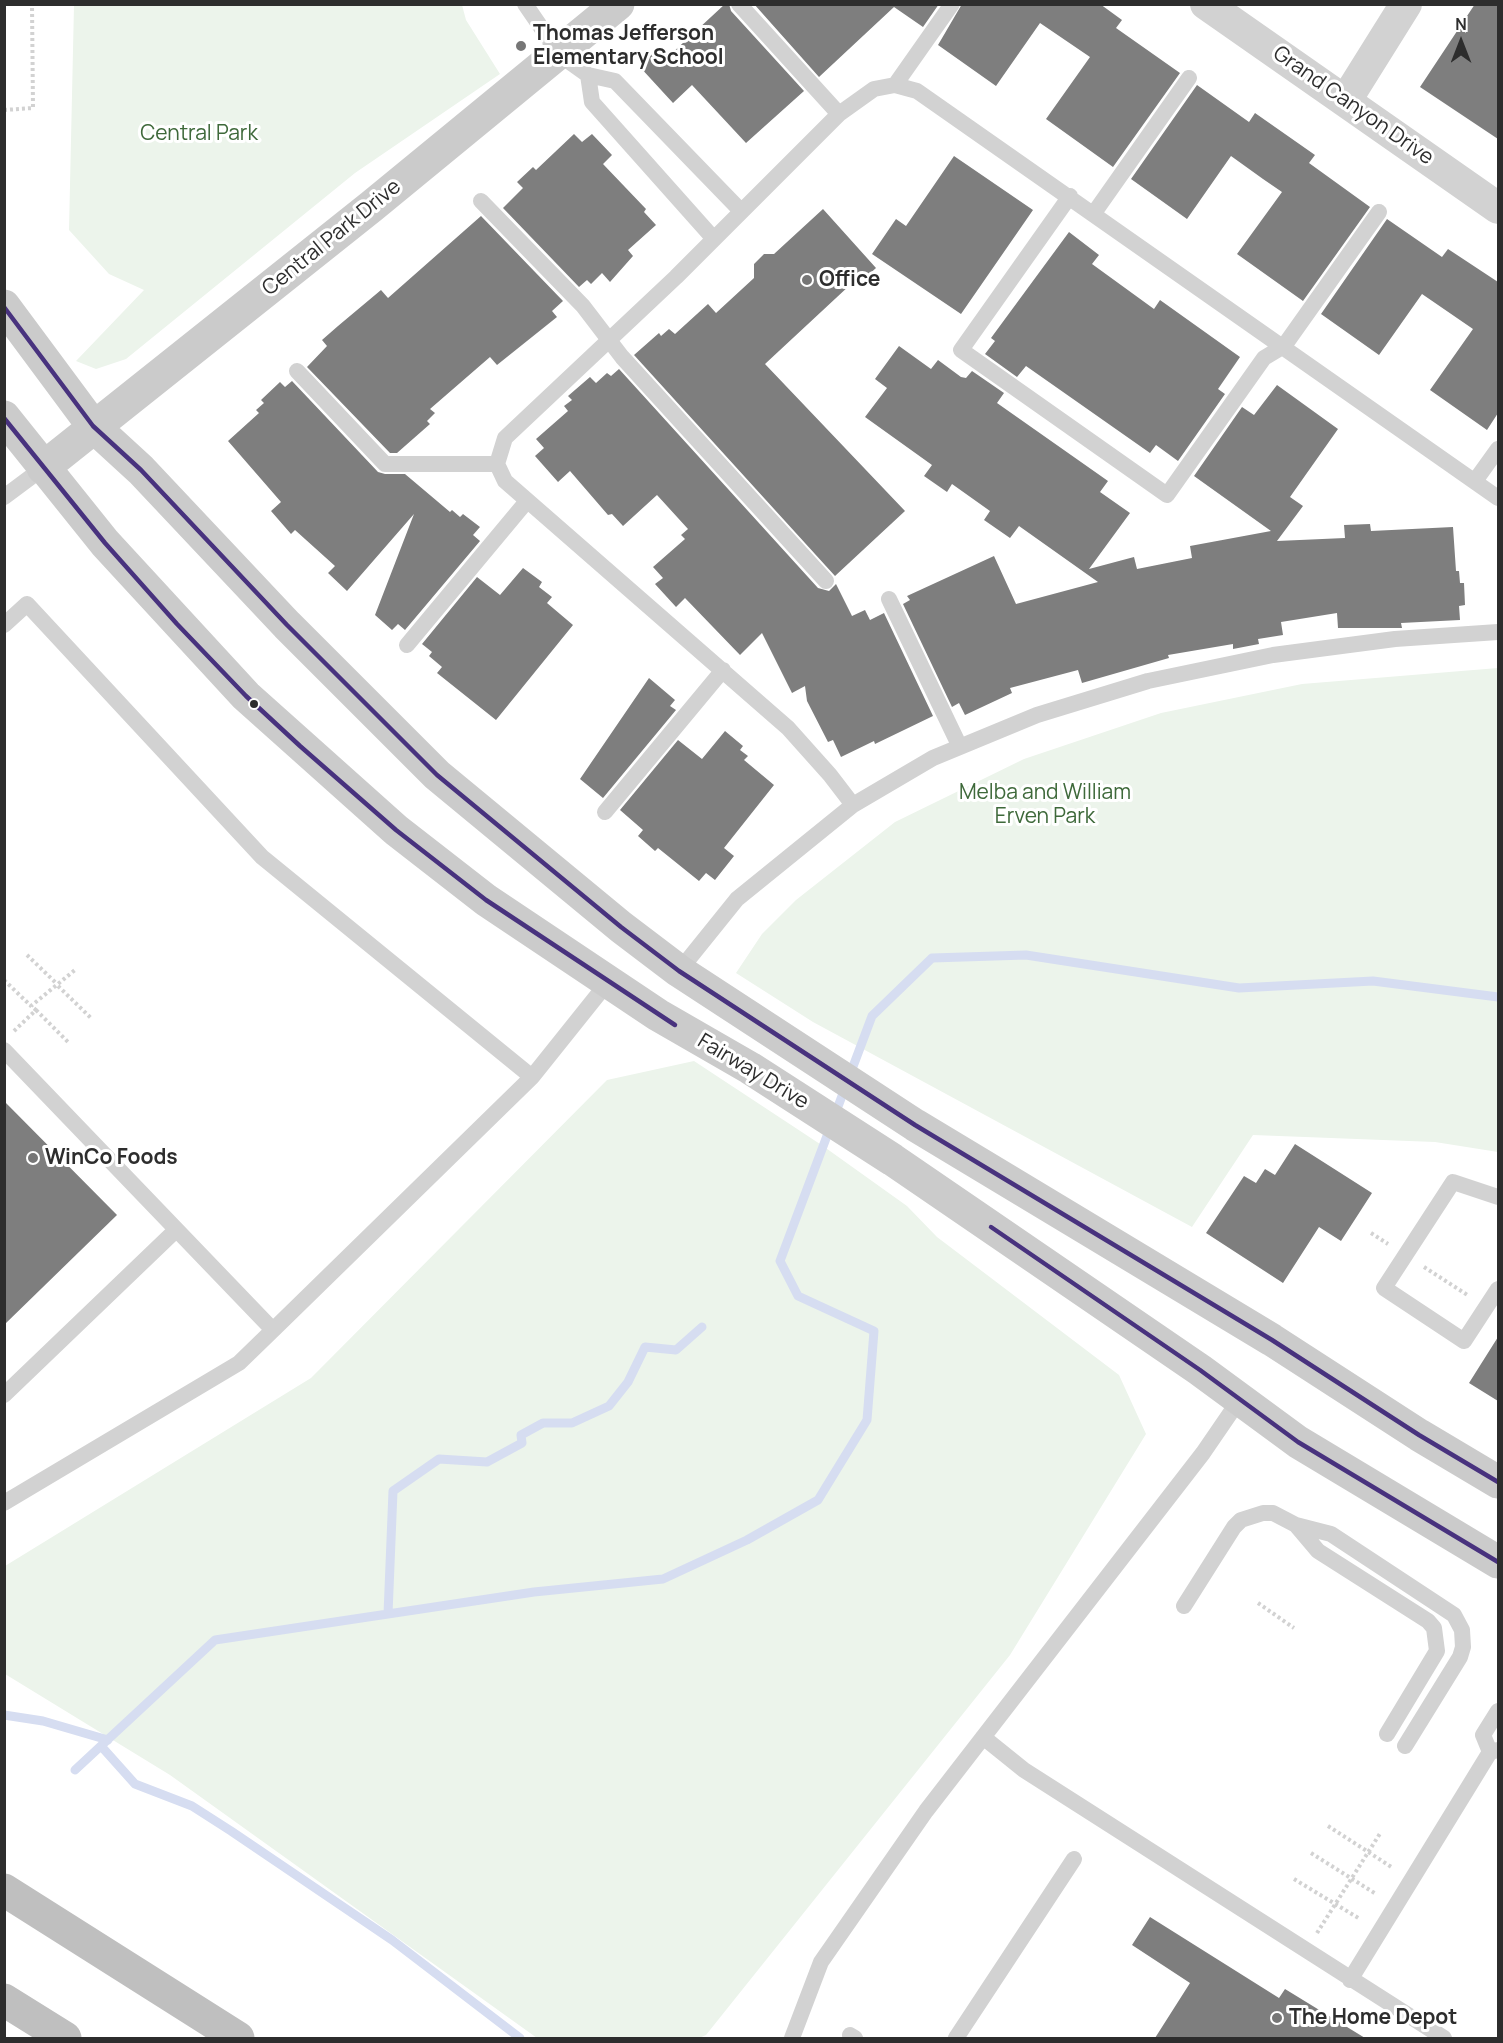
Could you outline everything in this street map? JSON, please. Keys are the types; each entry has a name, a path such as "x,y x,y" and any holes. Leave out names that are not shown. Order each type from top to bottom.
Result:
{"highway":[{"path":"4,1890 238,2038"},
{"path":"4,2000 65,2038"}],"main road":[{"name":"Central Park Drive","path":"44,468 93,426 146,388 560,55 618,4"},
{"name":"Fairway Drive","path":"4,306 93,426 141,470 279,617 437,776 533,857 680,971 915,1125 1251,1328 1419,1435 1498,1482"},
{"name":"Fairway Drive","path":"4,417 44,468 177,624 246,696 396,830 486,900 658,1015 750,1068 893,1160 1240,1399 1298,1442 1346,1473 1498,1562"}],"street":[{"name":"Grand Canyon Drive","path":"1206,4 1498,208"},
{"path":"1346,100 1406,4"}],"lane":[{"path":"525,4 560,55 588,75 615,81 741,211"},
{"path":"739,4 840,114"},
{"path":"895,84 952,4"},
{"path":"588,75 592,102 714,239"},
{"path":"1094,213 1189,78"},
{"path":"853,805 830,774 788,728 505,482 497,464 505,438 714,239 840,114 874,89 895,84 917,91 1498,498"},
{"path":"1070,196 961,350 1167,495 1264,358 1284,346 1379,212"},
{"path":"481,201 583,306 609,340 826,581"},
{"path":"297,371 385,464 497,464"},
{"path":"1475,482 1498,449"},
{"path":"4,497 44,468"},
{"path":"407,645 527,501"},
{"path":"889,599 960,747"},
{"path":"4,625 27,604 262,857 532,1077"},
{"path":"680,971 737,900 853,805 933,758 1037,715 1148,681 1274,655 1395,639 1498,632"},
{"path":"605,812 723,670"},
{"path":"4,1503 239,1363 532,1077 608,982"},
{"path":"4,1050 273,1330"},
{"path":"1498,1197 1453,1182 1384,1288 1464,1341 1498,1289"},
{"path":"4,1395 177,1230"},
{"path":"792,2038 822,1962 926,1811 1203,1453 1240,1399"},
{"path":"1184,1606 1234,1527 1241,1520 1263,1513 1273,1513 1296,1525 1331,1534 1455,1615 1459,1622 1464,1639 1460,1657 1405,1746"},
{"path":"1296,1525 1318,1551 1428,1621 1434,1628 1437,1651 1387,1734"},
{"path":"1350,1980 1494,1751 1483,1735 1498,1711"},
{"path":"983,1737 1024,1770 1444,2038"},
{"path":"956,2038 1074,1859"}],"path":[{"path":"4,110 33,108 32,4"},
{"path":"27,955 92,1019"},
{"path":"12,1032 57,984 75,970"},
{"path":"4,980 68,1042"},
{"path":"1371,1233 1487,1307"},
{"path":"1258,1603 1294,1628"},
{"path":"1328,1826 1411,1880"},
{"path":"1305,1951 1381,1832"},
{"path":"1311,1853 1395,1906"},
{"path":"1294,1879 1380,1931"}],"green space":[{"name":"Central Park","path":"74,5 462,5 466,20 500,74 355,173 126,359 96,369 76,361 144,290 109,274 69,230"},
{"name":"Melba and William Erven Park","path":"1498,668 1498,1152 1435,1142 1253,1135 1192,1227 813,1022 736,973 762,934 796,900 895,822 1024,759 1161,713 1302,684"},
{"path":"694,1061 823,1146 907,1206 937,1237 1119,1375 1146,1434 1010,1655 706,2035 699,2038 537,2038 170,1775 5,1674 5,1566 311,1378 607,1080"}],"building":[{"path":"725,4 729,4 731,11 804,91 746,143 692,85 673,103 639,66 661,46 670,55"},
{"path":"754,4 939,4 923,27 894,7 819,77"},
{"path":"962,4 1100,4 1122,20 1116,28 1180,73 1113,167 1046,119 1090,57 1040,23 996,86 938,45"},
{"path":"1475,4 1498,4 1498,139 1420,87"},
{"path":"1197,85 1249,122 1255,113 1315,155 1309,163 1370,207 1303,301 1237,254 1282,192 1231,156 1187,219 1131,179"},
{"path":"574,134 582,142 592,134 612,155 603,164 646,209 644,212 656,225 628,250 633,256 610,282 602,273 591,284 587,280 579,287 503,208 523,188 517,182 533,167 536,170"},
{"path":"954,156 1033,210 961,314 872,254 896,219 906,226"},
{"path":"823,209 876,268 854,288 850,285 765,364 905,511 835,576 634,355 659,333 661,336 669,329 675,334 708,304 716,313 754,278 754,264 764,254 774,254"},
{"path":"481,216 563,301 552,311 557,317 497,365 490,357 430,409 435,413 427,421 430,424 397,453 390,453 307,367 327,346 322,340 338,326 381,290 388,298"},
{"path":"1387,219 1442,257 1448,249 1498,282 1498,413 1487,430 1430,390 1473,329 1422,294 1379,355 1321,314"},
{"path":"1069,232 1099,255 1092,264 1154,309 1160,300 1240,357 1218,389 1225,394 1178,461 1156,445 1150,453 1026,366 1017,377 985,354 995,341 991,338"},
{"path":"899,346 931,369 938,360 961,377 966,378 972,371 1004,393 997,403 1108,481 1100,492 1130,513 1089,569 1134,557 1137,569 1192,558 1190,546 1271,531 1194,476 1242,407 1254,415 1277,385 1338,429 1290,497 1303,506 1277,541 1345,538 1344,525 1370,524 1371,531 1453,527 1456,571 1459,571 1460,583 1464,583 1465,605 1459,606 1460,620 1401,623 1402,628 1338,628 1337,613 1281,622 1283,635 1258,639 1259,644 1233,649 1233,644 1168,655 1169,658 1082,683 1078,670 1010,688 1012,693 965,715 959,703 952,707 903,604 910,600 907,596 994,556 1016,604 1098,582 1019,526 1010,538 984,520 990,511 952,484 947,492 924,476 932,465 865,417 887,388 875,379"},
{"path":"619,369 818,588 829,591 836,584 852,616 865,610 870,620 884,613 933,716 875,744 874,741 841,757 833,740 828,742 807,701 805,686 792,693 762,633 740,655 685,598 676,607 655,584 663,578 653,567 685,539 681,535 688,529 657,495 623,526 612,514 608,515 570,471 558,482 535,456 544,448 536,439 568,411 564,406 572,400 568,396 590,377 596,383 607,373 611,376"},
{"path":"292,381 378,472 405,474 450,512 452,510 460,517 463,514 480,527 473,535 480,541 405,630 398,624 392,630 375,615 414,514 347,591 328,573 335,566 295,530 291,534 271,511 281,502 228,441 259,413 256,410 264,403 261,400 280,382 285,387"},
{"path":"523,568 542,582 539,587 552,597 547,603 573,625 496,720 437,673 442,667 429,656 432,652 422,644 477,577 500,595"},
{"path":"649,678 675,700 670,706 676,710 603,798 580,779"},
{"path":"725,731 743,746 740,750 748,756 744,760 774,785 724,848 734,856 715,880 706,873 699,881 658,848 655,851 638,836 643,830 620,810 678,740 702,759"},
{"name":"WinCo Foods","path":"4,1101 117,1215 4,1325"},
{"path":"1295,1144 1372,1193 1341,1241 1319,1227 1283,1283 1206,1233 1244,1176 1256,1183 1265,1169 1275,1175"},
{"path":"1498,1337 1498,1401 1469,1383"},
{"path":"1150,1917 1279,1998 1285,1989 1365,2038 1155,2038 1190,1983 1132,1945"}],"waterway":[{"path":"75,1770 215,1640 534,1592 663,1579 747,1540 818,1500 867,1420 874,1331 798,1296 780,1261 872,1016 932,958 1026,955 1239,988 1373,981 1498,997"},
{"path":"388,1614 393,1491 439,1459 487,1462 522,1443 521,1435 543,1423 572,1423 609,1406 628,1382 645,1347 676,1350 702,1327"},
{"path":"4,1715 43,1721 108,1740"},
{"path":"101,1746 135,1784 192,1806 231,1831 392,1940 520,2038"}],"transit line":[{"path":"4,307 93,426 141,470 287,625 437,775 621,927 679,971 915,1125 1272,1340 1419,1435 1498,1482"},
{"path":"4,418 105,543 177,624 246,696 300,746 396,830 486,900 675,1025"},
{"path":"991,1227 1200,1370 1298,1442 1498,1562"}],"place":[{"name":"Thomas Jefferson Elementary School","path":"521,46"},
{"name":"Office","path":"807,280"},
{"name":"WinCo Foods","path":"33,1158"},
{"name":"The Home Depot","path":"1277,2018"}]}
